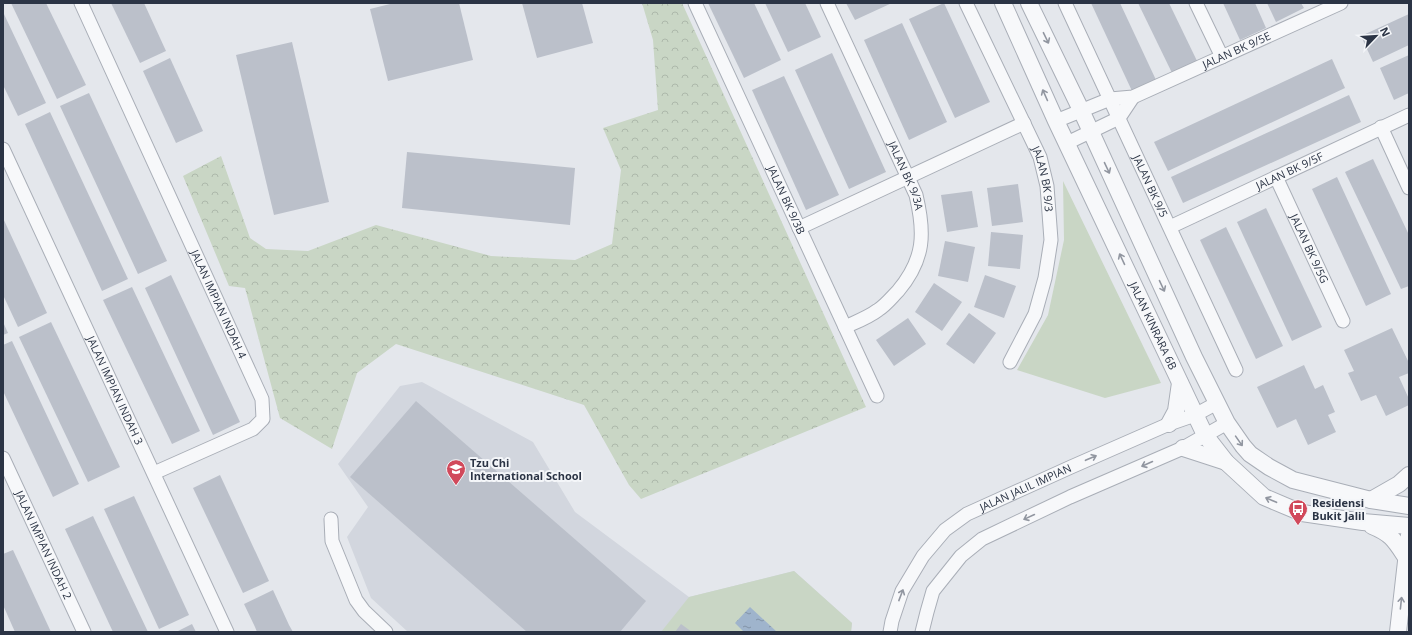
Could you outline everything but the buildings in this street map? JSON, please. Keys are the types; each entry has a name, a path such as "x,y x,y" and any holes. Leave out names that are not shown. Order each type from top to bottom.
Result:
{"street":[{"name":"JALAN IMPIAN INDAH 4","path":"81,3 262,399 263,419 253,429 154,473"},
{"name":"JALAN BK 9/3B","path":"695,3 877,396"},
{"name":"JALAN BK 9/3A","path":"827,3 916,195 920,211 922,232 919,254 912,274 891,299 878,311 845,327"},
{"name":"JALAN BK 9/3","path":"966,3 1040,156 1047,186 1051,240 1045,278 1035,314 1010,362"},
{"name":"JALAN KINRARA 6B","path":"1003,3 1056,120 1205,435 1226,462 1264,497 1302,513 1363,522 1409,526"},
{"path":"1030,3 1081,110 1191,350 1227,423 1243,446 1250,454 1279,474 1293,480 1371,500 1409,506"},
{"name":"JALAN BK 9/5","path":"1065,3 1236,370"},
{"path":"1196,3 1222,57"},
{"name":"JALAN BK 9/5E","path":"1056,120 1110,98 1132,97 1222,57 1326,6 1341,3"},
{"path":"1067,143 1119,118 1132,97"},
{"name":"JALAN BK 9/5F","path":"1170,227 1409,115"},
{"path":"799,228 1024,123"},
{"path":"1381,127 1409,188"},
{"name":"JALAN IMPIAN INDAH 3","path":"3,149 227,632"},
{"name":"JALAN BK 9/5G","path":"1276,177 1343,321"},
{"path":"1169,424 1176,411 1180,383"},
{"name":"JALAN JALIL IMPIAN","path":"890,632 902,591 923,556 945,530 967,514 1169,424 1195,415 1217,403"},
{"path":"922,632 933,591 960,556 982,539 1070,497 1183,448 1227,423"},
{"path":"1183,448 1226,462"},
{"name":"JALAN IMPIAN INDAH 2","path":"3,458 84,632"},
{"path":"1371,500 1399,484 1409,476"},
{"path":"331,519 332,541 356,600 364,612 386,632"},
{"path":"1363,522 1385,531 1393,539 1407,559"},
{"path":"1398,632 1409,535"}],"shaded area":[{"name":"Tzu Chi International School","path":"422,382 533,442 575,512 689,597 794,571 852,623 851,632 408,632 371,598 347,537 368,507 338,464 400,386"}],"green space":[{"path":"642,3 682,3 866,407 641,499 629,485 584,405 396,344 357,373 332,449 280,418 245,288 229,286 183,176 221,156 250,238 266,249 308,251 376,225 491,256 575,260 612,244 621,170 603,128 658,110 653,40"},
{"path":"1063,181 1161,383 1105,398 1017,370 1048,315 1064,240"},
{"path":"794,571 852,623 851,632 661,632 689,597"}],"water":[{"path":"750,607 777,632 744,632 735,623"}],"place":[{"name":"Tzu Chi International School","path":"456,486"},
{"name":"Residensi Bukit Jalil","path":"1298,526"}]}
